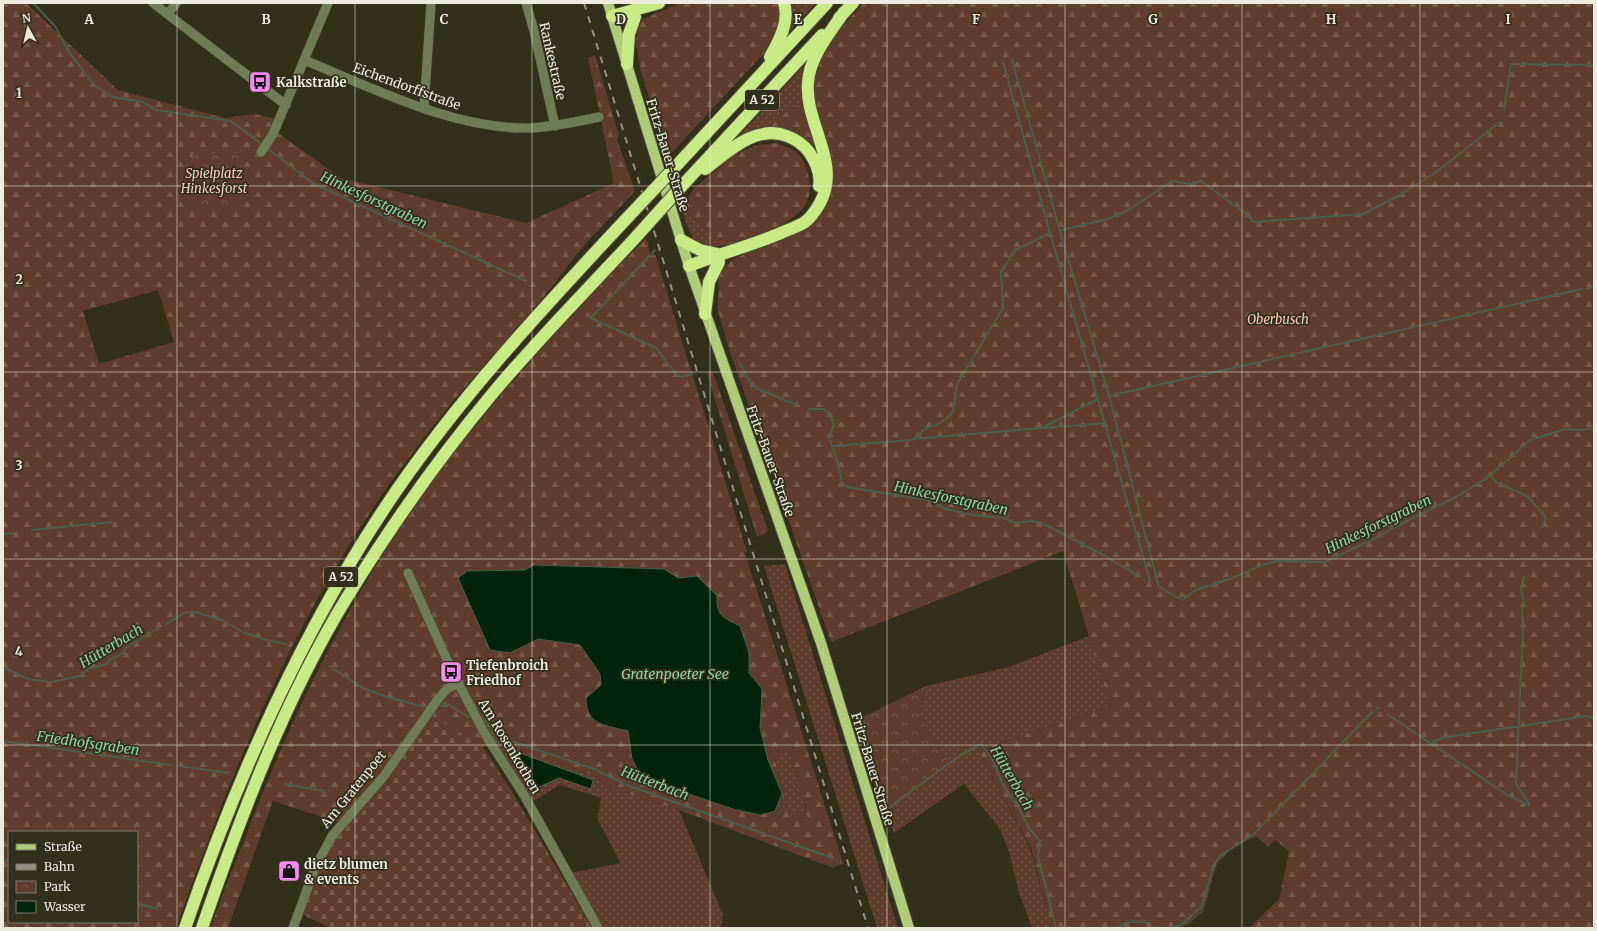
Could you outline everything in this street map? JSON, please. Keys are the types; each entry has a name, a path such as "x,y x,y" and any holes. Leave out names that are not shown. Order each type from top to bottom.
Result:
{"highway":[{"path":"627,3 647,8"},
{"path":"758,77 777,44 784,26 786,19 784,3"},
{"name":"A 52","path":"185,928 208,862 258,740 287,677 336,586 394,494 476,388 523,332 827,3"},
{"name":"A 52","path":"202,928 246,808 300,684 347,598 396,522 493,393 680,188 853,3"},
{"path":"613,20 647,8"},
{"path":"627,64 629,34 647,8"},
{"path":"690,269 806,222 816,211 824,196 827,184 826,167 808,98 808,82 810,68 818,52 844,12"},
{"path":"680,188 743,141 768,133 788,136 806,148 814,160 818,172 819,183 817,195 811,208 790,229"},
{"path":"681,240 719,258"},
{"path":"705,314 709,282 719,258"}],"main road":[{"name":"Fritz-Bauer-Straße","path":"608,3 690,269 816,628 909,928"}],"street":[{"path":"153,3 286,105"},
{"path":"168,14 176,3"},
{"path":"261,152 273,134 328,3"},
{"path":"424,108 431,3"},
{"name":"Rankestraße","path":"526,3 534,31 555,126"},
{"name":"Eichendorffstraße","path":"304,60 424,108 456,119 489,125 529,128 555,126 599,117"},
{"name":"Am Rosenkothen","path":"408,573 459,683 485,734 524,795 598,928"},
{"name":"Am Gratenpoet","path":"293,928 315,868 332,836 384,776 438,698 447,690 459,683"}],"green space":[{"path":"3,3 26,3 118,90 225,118 255,114 276,119 269,131 278,133 341,178 526,223 614,183 588,58 595,55 619,135 617,139 635,191 581,249 539,302 463,389 398,472 348,546 304,624 267,698 234,774 204,850 176,928 3,928","holes":["158,290 174,342 99,364 83,311"]},
{"path":"680,3 778,3 781,15 773,40 766,51 668,157 641,72 636,45 637,30 643,19"},
{"path":"787,3 816,3 782,39"},
{"name":"Oberbusch","path":"864,3 1594,3 1594,928 1249,928 1279,899 1289,851 1275,840 1268,847 1257,837 1250,839 1230,850 1217,863 1203,912 1181,928 1052,928 1031,848 978,750 1110,706 1063,551 831,642 730,352 718,311 719,273 733,259 793,235 807,226 826,200 817,115 812,86 819,59 836,33"},
{"path":"811,58 805,103 776,116 769,129 732,144"},
{"path":"805,103 817,143 811,149 801,139 792,133 782,130 769,129 776,116"},
{"path":"775,143 788,147 801,157 806,167 810,186 810,193 803,208 785,223 761,234 727,245 681,208 694,188 737,153 757,145"},
{"name":"Spielplatz Hinkesforst","path":"194,153 247,153 239,180 240,209 187,209 190,191 189,179 181,174"},
{"path":"681,208 727,245 706,245 695,239 687,227"},
{"path":"647,237 650,256 655,254 747,552 745,553 843,863 833,868 679,810 603,786 597,777 509,745 483,747 423,711 382,774 340,823 273,801 228,928 211,928 259,802 293,722 331,644 374,568 425,491 484,415 547,342","holes":["586,566 664,569 716,607 722,618 740,626 749,653 749,673 762,689 759,728 768,760 632,759 628,731 595,722 586,698 601,685 600,674 580,645 538,639 510,653 467,571 525,570","790,752 807,816 807,817 788,810 774,756"]},
{"path":"713,372 768,531 757,537 707,373"},
{"path":"785,564 898,928 877,928 764,566"},
{"path":"1089,636 1110,706 978,750 1030,848 1052,928 1032,928 1020,896 1010,855 1000,829 964,784 894,833 887,814 950,764 920,718 926,686 1009,667"},
{"path":"926,686 920,718 950,764 887,814 855,721"},
{"path":"431,715 483,747 511,790 592,928 331,928 301,914 318,869 334,837"},
{"path":"498,745 509,745 597,777 603,786 679,810 723,915 721,928 601,928 571,873 621,863 597,819 601,798 560,785 532,802"},
{"path":"790,752 807,817 788,810 774,755"}],"water":[{"name":"Gratenpoeter See","path":"534,565 664,569 678,578 697,576 717,596 718,608 722,616 740,626 749,653 749,673 762,689 760,728 768,760 782,794 775,811 760,815 733,809 650,781 637,768 632,759 628,731 599,723 589,714 586,698 601,685 600,674 580,645 538,639 510,653 490,650 458,578 467,571 525,570"},
{"path":"512,750 593,780 591,789 559,778 530,791 521,768 510,754"}],"waterway":[{"name":"Hinkesforstgraben","path":"33,3 55,26 69,52 94,85 113,97 143,102 156,110 231,121 263,145"},
{"path":"1012,60 1060,231 1109,396 1159,587 1182,600 1196,590 1235,577 1262,565 1277,561 1325,562 1456,497 1487,478 1530,440 1565,429 1581,430 1594,428"},
{"path":"1003,62 1050,233 1150,581"},
{"path":"1504,109 1511,64 1594,65"},
{"path":"1062,230 1108,219 1130,209 1172,181 1191,184 1201,181 1249,216 1254,222 1363,214 1400,195 1435,173 1500,122"},
{"name":"Hinkesforstgraben","path":"267,148 314,184 526,281"},
{"path":"833,446 913,440 925,429 946,419 953,412 957,384 1003,308 1001,272 1015,250 1050,233"},
{"path":"591,318 655,250"},
{"path":"1586,289 1594,287"},
{"path":"1109,396 1582,289"},
{"name":"Hinkesforstgraben","path":"589,317 656,348 675,373 681,377 692,374"},
{"name":"Hinkesforstgraben","path":"739,362 750,382 758,389 797,405"},
{"path":"913,439 1042,428 1098,399"},
{"name":"Hinkesforstgraben","path":"809,409 824,409 830,415 834,424 829,438 837,460 842,482 847,487 927,500 946,509 973,515 1003,518 1016,523 1032,521 1042,523 1105,556 1139,576"},
{"path":"1044,428 1105,423"},
{"path":"1491,475 1496,482 1527,496 1546,517 1542,527"},
{"path":"32,530 112,522"},
{"path":"3,534 13,533"},
{"path":"1524,577 1521,591 1524,601 1522,610 1523,627 1516,784 1530,805"},
{"name":"Hütterbach","path":"166,624 184,613 195,612 222,620 245,633 266,640 286,644"},
{"name":"Hütterbach","path":"3,667 28,679 51,682 80,676 88,669 106,664 111,659 123,653 126,648 159,628"},
{"name":"Hütterbach","path":"329,666 363,688 381,695 424,707"},
{"name":"Hütterbach","path":"438,706 448,704 468,717 471,716"},
{"name":"Hütterbach","path":"1173,928 1182,924 1202,906 1214,865 1220,856 1255,833 1372,712"},
{"path":"1387,714 1509,796 1529,805"},
{"path":"1430,744 1441,738 1586,716 1594,718"},
{"name":"Hütterbach","path":"482,718 486,721 496,742 514,742 597,770 629,786 833,858"},
{"name":"Friedhofsgraben","path":"3,741 171,765"},
{"name":"Hütterbach","path":"887,809 962,754 981,744 992,758 1003,785 1019,808 1029,828 1040,841 1038,856 1056,928"},
{"name":"Friedhofsgraben","path":"179,766 229,773"},
{"name":"Friedhofsgraben","path":"285,784 324,791"},
{"path":"3,859 8,861"},
{"path":"138,903 157,909"},
{"name":"Hütterbach","path":"1118,928 1128,922 1149,923 1153,928"}],"railway":[{"path":"584,3 868,928"}],"place":[{"name":"Kalkstraße","path":"260,82"},
{"name":"Tiefenbroich Friedhof","path":"451,672"},
{"name":"dietz blumen & events","path":"289,871"}]}
